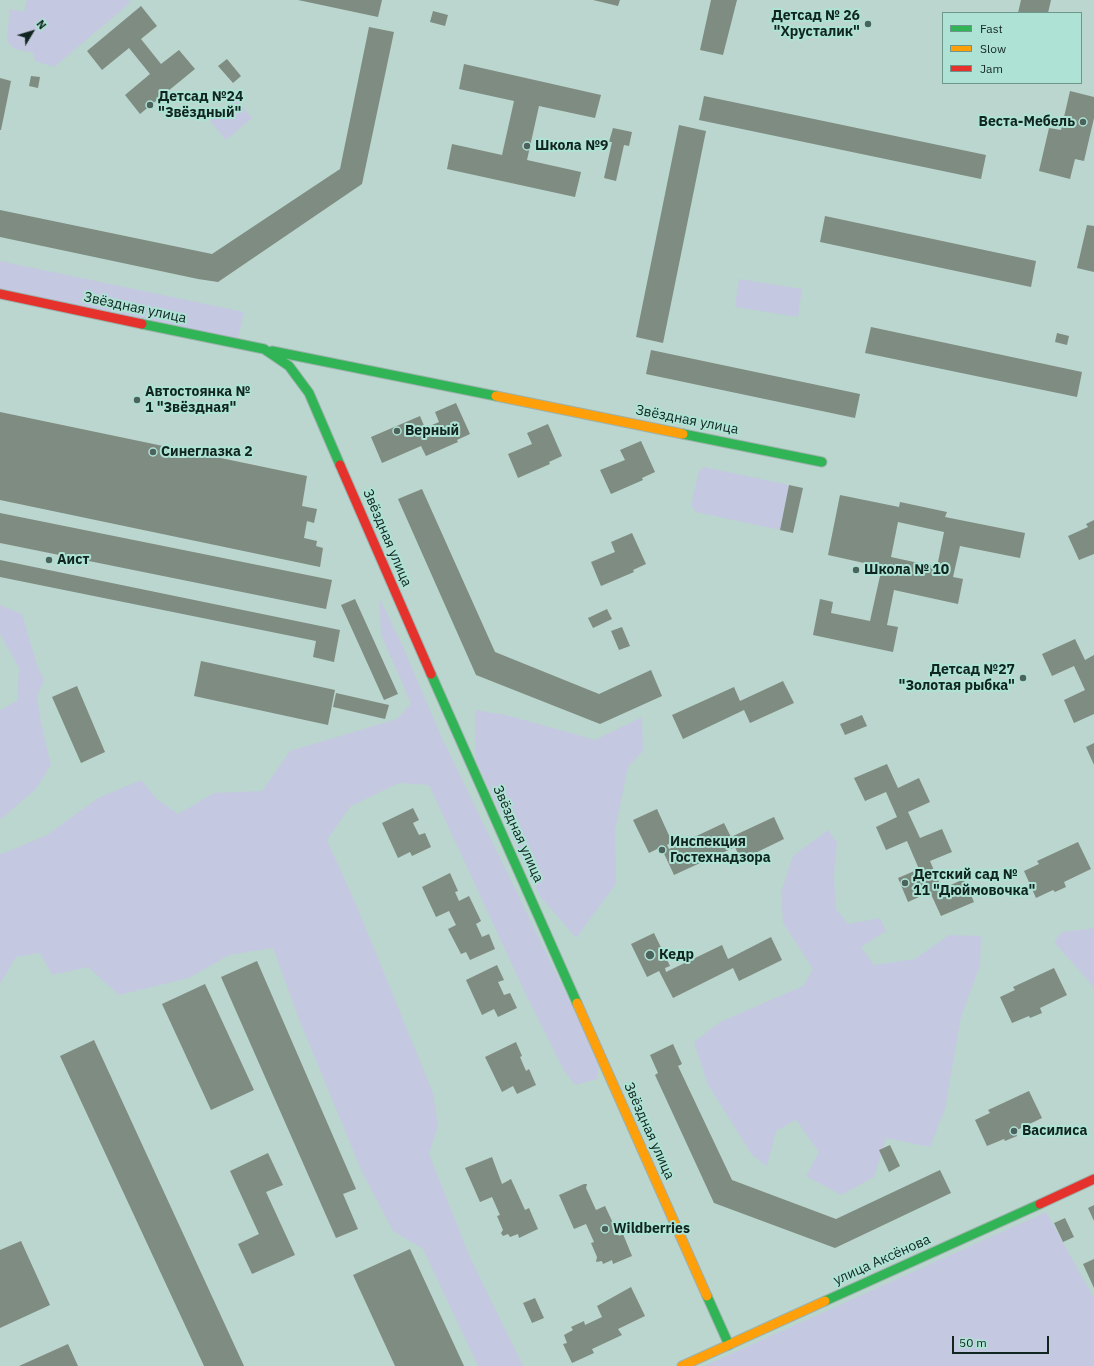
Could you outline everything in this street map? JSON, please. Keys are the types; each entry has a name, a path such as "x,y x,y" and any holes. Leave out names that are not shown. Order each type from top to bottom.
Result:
{"street":[{"name":"Звёздная улица","path":"0,294 822,462"},
{"name":"Звёздная улица","path":"264,349 289,366 309,393 382,563 729,1345"},
{"name":"улица Аксёнова","path":"682,1366 1094,1179"}],"shaded area":[{"path":"27,0 128,0 130,3 54,67 35,61 33,53 14,48 7,40 10,9 24,12"},
{"path":"236,99 252,118 226,140 210,121"},
{"path":"0,261 244,312 237,343 0,294"},
{"path":"739,279 802,289 798,317 735,307"},
{"path":"704,467 789,485 780,530 696,512 691,505 699,471"},
{"path":"379,597 404,649 442,738 599,1062 597,1079 575,1085 563,1069 528,999 429,785 399,783 351,806 327,840 358,909 433,1093 438,1126 429,1154 469,1255 523,1366 478,1366 423,1249 393,1231 362,1172 298,1017 273,948 229,955 189,978 119,995 88,967 52,975 40,953 16,957 0,984 0,854 47,835 98,798 141,780 157,799 178,814 214,793 262,791 290,751 397,719 411,704 381,634"},
{"path":"0,605 22,614 37,665 44,680 37,696 41,723 51,765 36,789 0,820 0,710 17,701 19,668 0,634"},
{"path":"475,710 506,715 595,740 642,717 643,751 628,767 615,830 616,884 576,938 540,896 475,759"},
{"path":"828,830 837,843 834,876 836,909 848,924 880,918 886,931 861,947 874,965 915,959 949,935 981,936 980,966 961,1017 945,1109 930,1147 886,1138 874,1177 841,1195 806,1176 819,1152 796,1120 776,1131 767,1166 752,1155 707,1083 694,1042 720,1022 803,986 813,969 783,923 781,892 793,856"},
{"path":"1094,928 1094,990 1092,985 1054,942 1062,932"},
{"path":"1046,1212 1094,1298 1094,1366 704,1366"}],"building":[{"path":"298,0 382,0 378,17"},
{"path":"593,0 620,0 618,6"},
{"path":"711,0 737,0 723,55 700,50"},
{"path":"1021,0 1051,0 1048,12 1018,12"},
{"path":"141,6 157,26 141,39 161,64 179,50 195,69 140,114 125,95 150,74 129,48 102,70 87,51"},
{"path":"433,11 448,15 445,26 430,22"},
{"path":"369,27 394,32 362,184 218,282 0,237 0,210 212,254 340,169"},
{"path":"227,59 241,76 233,83 218,66"},
{"path":"464,64 601,95 595,118 539,106 527,160 581,172 575,197 447,169 452,144 502,155 514,101 459,89"},
{"path":"31,76 40,77 38,88 29,86"},
{"path":"0,78 11,81 1,130 0,130"},
{"path":"1070,91 1094,97 1094,118 1084,161 1075,159 1070,179 1039,171 1049,128 1061,130"},
{"path":"704,96 986,155 981,179 699,120"},
{"path":"679,125 706,131 663,343 636,337"},
{"path":"613,128 632,132 629,146 624,145 616,181 604,178 612,142 609,142"},
{"path":"825,216 1036,261 1031,287 820,242"},
{"path":"1087,225 1094,226 1094,272 1077,268"},
{"path":"871,327 1082,372 1077,397 865,353"},
{"path":"1057,333 1069,336 1067,345 1055,342"},
{"path":"651,350 860,394 855,418 646,374"},
{"path":"456,403 470,434 457,440 458,442 426,456 421,446 382,463 371,437 420,416 425,428 439,422 435,412"},
{"path":"0,412 307,476 302,506 317,509 314,523 307,521 304,538 317,541 316,546 323,548 320,567 0,500"},
{"path":"548,424 562,456 549,462 550,464 518,478 508,454 532,444 527,433"},
{"path":"641,441 655,472 642,478 643,480 611,494 600,470 625,460 620,450"},
{"path":"789,485 803,488 793,533 780,530"},
{"path":"422,489 495,652 599,694 651,670 662,696 600,724 476,675 398,499"},
{"path":"840,495 899,507 900,502 947,512 945,517 1025,533 1020,558 960,546 953,577 963,579 958,604 894,590 887,625 898,627 893,652 813,635 820,599 833,602 831,613 870,621 882,567 828,555","holes":["898,522 944,532 937,567 891,557"]},
{"path":"0,513 332,580 326,609 0,543"},
{"path":"1094,520 1094,554 1079,560 1068,536 1088,527 1086,524"},
{"path":"632,533 646,564 633,570 634,572 601,586 591,562 615,552 611,542"},
{"path":"0,560 340,630 334,662 313,657 316,641 0,577"},
{"path":"355,599 398,694 384,700 341,605"},
{"path":"607,609 612,619 593,628 588,618"},
{"path":"622,627 630,646 619,650 611,631"},
{"path":"1075,639 1085,660 1094,655 1094,714 1074,723 1064,700 1085,690 1074,666 1052,676 1042,654"},
{"path":"201,661 335,690 328,725 194,696"},
{"path":"783,681 794,703 750,723 744,710 683,739 672,715 734,687 740,701"},
{"path":"77,686 105,752 81,763 52,697"},
{"path":"336,693 389,705 385,719 333,707"},
{"path":"862,715 867,726 845,735 840,724"},
{"path":"1094,743 1094,765 1086,747"},
{"path":"887,764 898,788 919,778 930,802 908,812 920,838 942,829 952,852 930,861 942,889 964,879 974,902 941,916 930,892 908,902 898,878 919,869 907,841 886,850 876,827 897,817 886,792 865,801 854,778"},
{"path":"413,808 419,820 413,823 419,835 425,833 431,847 412,856 410,852 398,858 382,823"},
{"path":"657,809 672,842 667,845 669,849 724,823 731,837 774,817 784,839 741,860 735,847 674,875 661,847 649,853 633,820"},
{"path":"1078,842 1091,869 1064,882 1066,887 1055,892 1053,890 1036,898 1024,871 1039,864 1037,861"},
{"path":"450,873 458,891 455,892 459,901 469,896 481,921 476,924 482,937 489,934 495,949 470,960 466,952 461,954 448,929 456,925 449,911 436,917 422,887"},
{"path":"654,933 670,966 665,968 666,972 722,945 728,959 771,937 782,960 739,981 733,968 673,998 659,971 647,977 631,944"},
{"path":"257,961 356,1189 343,1194 358,1229 336,1238 221,977"},
{"path":"497,965 504,980 498,982 504,995 510,993 517,1008 498,1017 494,1009 482,1015 466,980"},
{"path":"1054,968 1067,995 1040,1008 1042,1013 1030,1018 1029,1016 1012,1023 1000,997 1015,990 1013,987"},
{"path":"205,984 254,1090 211,1110 162,1004"},
{"path":"94,1040 244,1366 204,1366 60,1056"},
{"path":"516,1042 526,1071 529,1069 536,1085 517,1094 513,1086 502,1092 485,1057"},
{"path":"673,1044 682,1064 678,1066 732,1180 836,1219 940,1170 951,1193 835,1248 714,1203 655,1075 658,1073 650,1055"},
{"path":"1029,1091 1042,1118 1015,1131 1017,1136 1005,1141 1004,1139 987,1146 975,1120 990,1113 988,1110"},
{"path":"890,1145 900,1166 889,1172 879,1150"},
{"path":"268,1153 283,1185 266,1192 295,1255 252,1274 238,1244 259,1234 230,1171"},
{"path":"492,1157 502,1184 511,1179 525,1210 529,1208 538,1229 519,1238 518,1234 510,1237 508,1234 503,1236 501,1233 503,1230 497,1216 500,1215 492,1197 480,1202 465,1168"},
{"path":"587,1184 586,1188 596,1210 605,1206 619,1236 623,1234 632,1256 613,1264 612,1260 603,1264 602,1261 596,1262 597,1257 591,1243 594,1242 586,1224 574,1229 559,1195"},
{"path":"1094,1205 1094,1221 1088,1208"},
{"path":"1065,1218 1074,1237 1063,1242 1054,1223"},
{"path":"21,1241 50,1305 0,1328 0,1250"},
{"path":"410,1249 464,1366 395,1366 353,1275"},
{"path":"1094,1259 1094,1288 1083,1264"},
{"path":"631,1287 645,1316 618,1329 622,1335 592,1349 594,1353 572,1363 563,1344 567,1343 564,1335 573,1330 571,1327 584,1321 585,1325 602,1317 597,1306"},
{"path":"535,1298 544,1318 532,1323 523,1303"},
{"path":"68,1344 78,1366 19,1366"}],"traffic: fast":[{"path":"142,324 264,349 289,366 309,393 340,465"},
{"path":"272,351 496,396"},
{"path":"683,434 822,462"},
{"path":"431,674 577,1003"},
{"path":"825,1301 1040,1204"},
{"path":"707,1296 729,1345"}],"traffic: slow":[{"path":"496,396 683,434"},
{"path":"577,1003 707,1296"},
{"path":"682,1366 825,1301"}],"traffic: jam":[{"path":"0,294 142,324"},
{"path":"340,465 431,674"},
{"path":"1040,1204 1094,1179"}],"place":[{"name":"Детсад № 26 \"Хрусталик\"","path":"868,24"},
{"name":"Детсад №24 \"Звёздный\"","path":"150,105"},
{"name":"Веста-Мебель","path":"1083,122"},
{"name":"Школа №9","path":"527,146"},
{"name":"Автостоянка № 1 \"Звёздная\"","path":"137,400"},
{"name":"Верный","path":"397,431"},
{"name":"Синеглазка 2","path":"153,452"},
{"name":"Аист","path":"49,560"},
{"name":"Школа № 10","path":"856,570"},
{"name":"Детсад №27 \"Золотая рыбка\"","path":"1023,678"},
{"name":"Инспекция Гостехнадзора","path":"662,850"},
{"name":"Детский сад № 11 \"Дюймовочка\"","path":"905,883"},
{"name":"Кедр","path":"650,955"},
{"name":"Василиса","path":"1014,1131"},
{"name":"Wildberries","path":"605,1229"}]}
